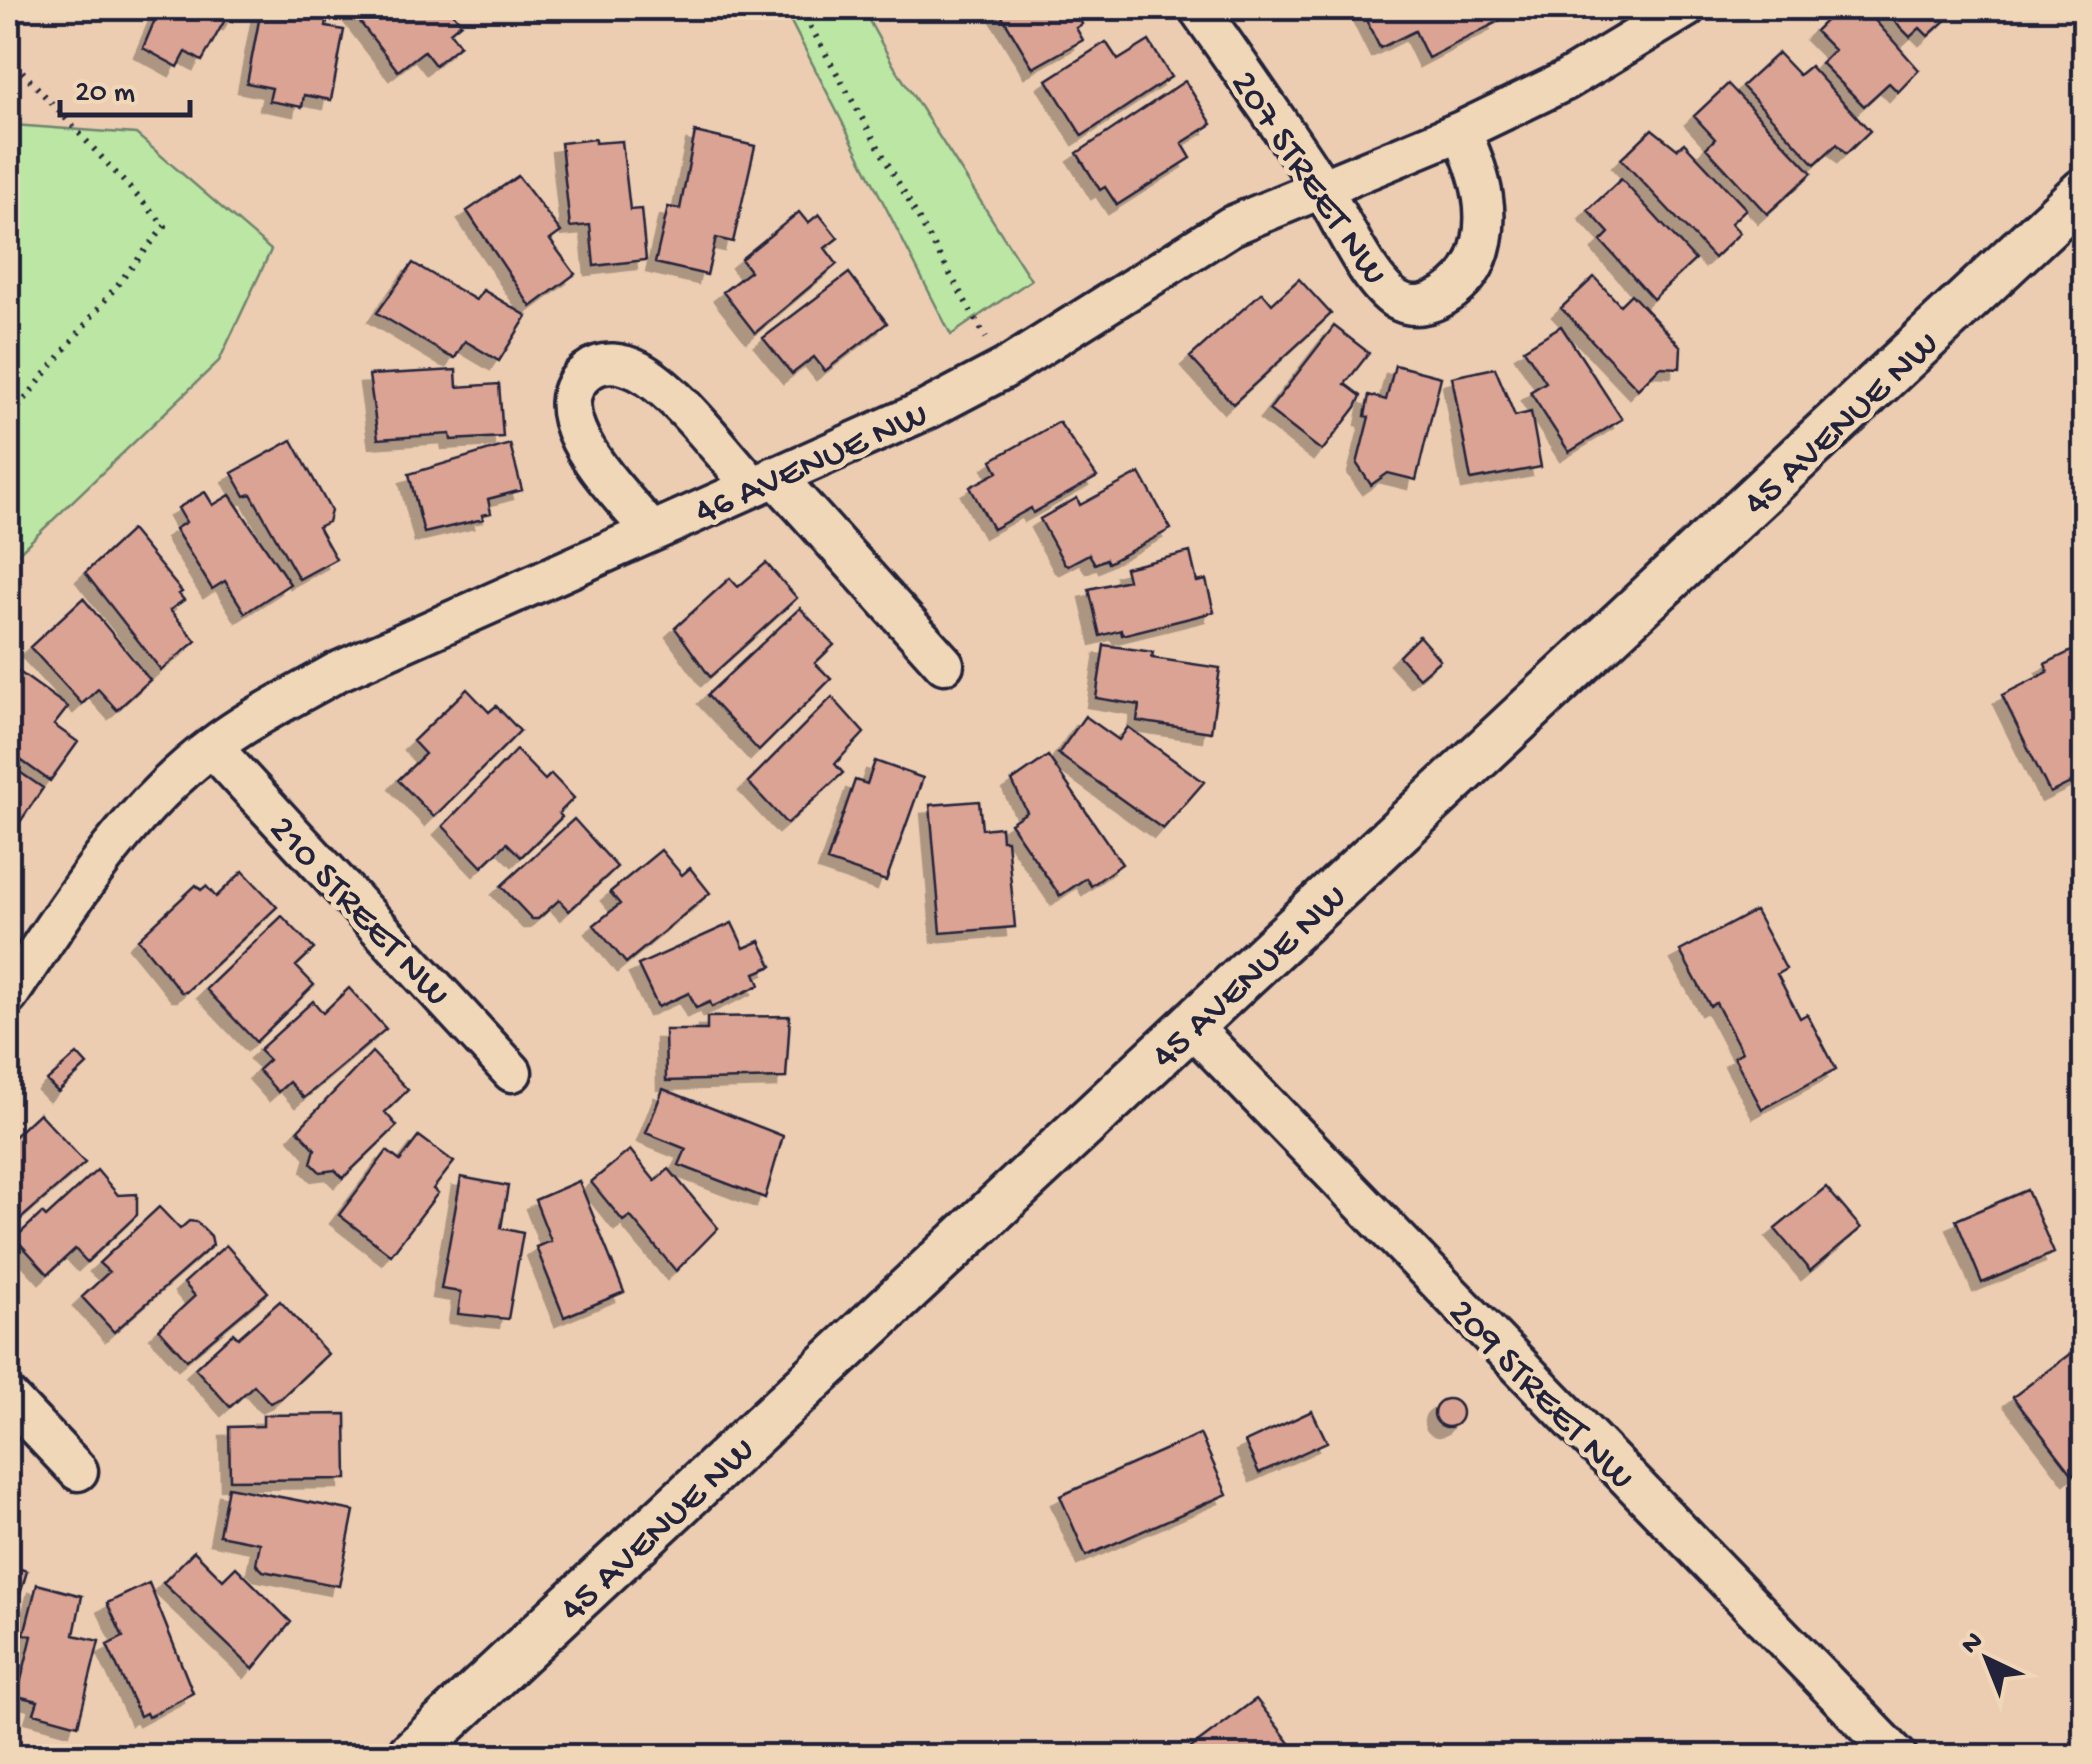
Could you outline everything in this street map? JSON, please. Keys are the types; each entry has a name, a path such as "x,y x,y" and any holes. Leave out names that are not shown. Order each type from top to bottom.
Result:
{"street":[{"name":"207 STREET NW","path":"1198,8 1322,187 1383,288 1401,303 1424,304 1450,294 1474,266 1484,238 1478,169 1462,131"},
{"name":"46 AVENUE NW","path":"8,996 86,880 138,816 212,747 337,672 928,409 1004,369 1231,226 1462,131 1599,63 1686,8"},
{"name":"45 AVENUE NW","path":"409,1756 2084,191"},
{"path":"651,531 578,440 570,418 573,390 589,369 617,362 642,373 764,481 944,664"},
{"name":"210 STREET NW","path":"212,747 512,1072"},
{"name":"209 STREET NW","path":"1191,1026 1897,1756"},
{"path":"8,1397 78,1471"}],"path":[{"path":"800,8 1004,369"},
{"path":"8,56 165,226 8,420"}],"green space":[{"path":"784,8 862,8 894,66 1031,280 951,335"},
{"path":"13,125 136,134 271,250 219,361 8,563 8,134"}],"building":[{"path":"160,8 239,8 232,21 226,18 202,61 186,52 178,67 143,48"},
{"path":"315,8 328,12 326,27 344,30 331,100 304,95 302,107 269,101 272,88 247,83 261,10"},
{"path":"349,8 449,8 461,23 450,32 460,45 435,65 424,51 398,71"},
{"path":"1097,8 1079,17 1082,24 1076,28 1083,40 1033,68 998,9"},
{"path":"1360,8 1492,8 1499,21 1428,58 1415,31 1380,48"},
{"path":"1838,8 1864,8 1919,70 1898,92 1889,83 1864,106 1821,63 1834,50 1815,31"},
{"path":"1881,8 1943,8 1948,18 1928,36 1920,28 1910,37"},
{"path":"1149,41 1171,77 1082,136 1047,80 1106,42 1118,60"},
{"path":"1778,53 1799,75 1810,66 1870,131 1846,154 1837,144 1815,164 1742,86"},
{"path":"1185,81 1212,124 1182,143 1191,158 1117,205 1105,187 1100,190 1077,153"},
{"path":"1728,84 1812,173 1767,214 1706,148 1715,139 1694,116"},
{"path":"1652,129 1677,149 1684,143 1746,209 1731,223 1740,233 1714,258 1621,159"},
{"path":"695,132 755,146 733,242 716,238 707,275 655,263 668,207 680,209"},
{"path":"595,139 595,143 622,141 630,210 641,209 646,260 594,266 590,225 570,227 561,143"},
{"path":"518,176 561,232 550,240 575,274 531,307 467,211"},
{"path":"1621,179 1695,260 1653,299 1601,241 1609,233 1588,210"},
{"path":"799,212 808,223 819,214 838,238 825,248 837,264 755,333 723,292 750,271 741,259"},
{"path":"413,263 476,300 483,290 527,316 499,361 465,341 455,358 449,356 377,313"},
{"path":"849,273 887,323 825,371 814,357 792,374 763,338"},
{"path":"1594,277 1620,305 1631,294 1681,347 1680,368 1660,367 1638,389 1561,308"},
{"path":"1299,279 1331,314 1233,404 1190,357 1262,292 1272,304"},
{"path":"1334,326 1369,353 1345,384 1361,396 1356,407 1322,451 1269,410"},
{"path":"1561,326 1622,419 1569,452 1530,392 1546,382 1524,349"},
{"path":"1395,365 1441,377 1416,480 1388,473 1371,485 1357,464 1369,417 1365,416 1369,395 1386,400"},
{"path":"1495,368 1515,416 1531,412 1541,467 1471,480 1452,377"},
{"path":"456,370 457,387 499,384 503,437 451,440 450,434 378,439 369,375"},
{"path":"1059,422 1097,477 1033,513 1031,508 993,529 970,487 998,472 992,460"},
{"path":"292,440 331,511 328,522 318,527 336,559 299,579 251,494 245,496 232,473"},
{"path":"510,444 522,490 488,499 491,513 482,515 483,519 424,533 409,474"},
{"path":"1140,473 1171,529 1108,563 1106,559 1095,564 1089,554 1068,565 1064,563 1040,519 1077,498 1080,505"},
{"path":"205,492 213,505 230,495 290,584 245,613 225,581 212,589 175,529 186,522 178,508"},
{"path":"131,530 182,592 179,594 184,600 170,610 196,641 161,670 85,573"},
{"path":"1190,552 1197,582 1206,580 1214,612 1122,635 1121,630 1100,636 1089,589 1128,580 1125,568"},
{"path":"766,563 797,598 710,677 675,628 730,578 738,587"},
{"path":"83,598 150,680 117,710 98,689 82,704 30,647"},
{"path":"800,608 834,645 815,663 831,679 759,751 707,695"},
{"path":"1419,636 1440,660 1419,678 1399,656"},
{"path":"1104,645 1153,652 1152,658 1220,668 1211,732 1137,721 1139,705 1096,698"},
{"path":"2084,645 2084,776 2050,793 2002,695 2048,672 2045,664"},
{"path":"8,664 68,707 54,725 78,742 50,781 8,751"},
{"path":"467,689 489,712 496,706 520,731 434,817 398,780 425,754 413,741"},
{"path":"832,697 864,733 835,764 843,773 787,824 748,782"},
{"path":"1085,716 1119,740 1128,727 1204,782 1163,829 1058,754"},
{"path":"516,750 545,780 551,774 574,798 559,813 562,817 521,857 507,843 482,867 443,826"},
{"path":"1048,756 1122,864 1091,886 1086,878 1060,896 1010,823 1027,812 1012,781"},
{"path":"875,761 923,778 886,881 827,861 855,780 867,784"},
{"path":"8,764 43,788 16,828 8,822"},
{"path":"979,801 982,829 1001,827 1002,840 1007,840 1015,927 941,933 930,805"},
{"path":"574,819 617,867 569,911 559,900 538,919 532,919 501,886"},
{"path":"661,850 682,875 690,868 710,893 626,963 594,925 620,904 610,892"},
{"path":"243,871 277,907 186,992 181,992 138,939 196,885 201,890 206,886 216,897"},
{"path":"1755,911 1786,969 1777,974 1800,1018 1807,1014 1836,1069 1762,1109 1734,1057 1742,1052 1716,1003 1710,1006 1680,951"},
{"path":"282,916 314,949 296,966 314,985 256,1042 206,989"},
{"path":"732,923 744,948 760,941 772,966 755,973 760,985 712,1007 710,1002 696,1008 689,993 658,1007 638,965"},
{"path":"349,988 386,1029 304,1098 289,1082 278,1092 258,1070 269,1060 259,1050 313,1001 323,1013"},
{"path":"790,1016 786,1078 666,1081 665,1030 707,1030 707,1017"},
{"path":"372,1052 408,1090 385,1112 397,1126 343,1178 335,1170 320,1172 311,1163 315,1149 298,1130"},
{"path":"77,1054 87,1065 58,1092 47,1081"},
{"path":"663,1089 783,1136 765,1198 679,1165 686,1149 646,1133"},
{"path":"39,1113 85,1163 9,1229 8,1142"},
{"path":"419,1136 454,1162 433,1189 438,1193 391,1255 339,1215 387,1151 400,1161"},
{"path":"630,1150 655,1181 669,1169 718,1228 676,1271 630,1216 623,1221 591,1182"},
{"path":"97,1170 118,1195 137,1194 137,1215 87,1262 75,1249 48,1274 15,1238 42,1213 46,1217"},
{"path":"461,1177 508,1186 501,1228 523,1233 508,1319 458,1314 461,1292 441,1289"},
{"path":"579,1181 624,1292 564,1317 536,1247 551,1241 535,1200"},
{"path":"1826,1187 1861,1228 1810,1271 1775,1229"},
{"path":"2027,1190 2054,1253 1982,1283 1956,1220"},
{"path":"159,1207 180,1229 189,1221 197,1222 211,1236 213,1245 114,1332 82,1297 109,1272 99,1263"},
{"path":"226,1245 268,1292 187,1360 159,1329 195,1296 184,1283"},
{"path":"280,1301 328,1354 281,1398 270,1403 254,1385 230,1407 195,1368 233,1333 238,1338"},
{"path":"2071,1353 2084,1371 2084,1466 2073,1475 2013,1397"},
{"path":"1448,1399 1458,1403 1462,1413 1458,1423 1448,1427 1438,1423 1434,1413 1438,1403"},
{"path":"1312,1411 1327,1442 1259,1473 1245,1442"},
{"path":"346,1414 347,1479 230,1480 229,1427 263,1426 263,1415"},
{"path":"1200,1434 1227,1494 1086,1556 1060,1496"},
{"path":"228,1487 354,1511 339,1586 263,1571 256,1564 260,1543 219,1535"},
{"path":"194,1551 223,1580 236,1567 291,1622 253,1669 163,1583"},
{"path":"8,1565 27,1571 8,1635"},
{"path":"149,1583 193,1693 148,1717 146,1713 140,1716 107,1645 123,1637 107,1603"},
{"path":"37,1584 82,1596 74,1635 99,1641 78,1725 34,1713 38,1701 17,1696 32,1636 24,1634"},
{"path":"1256,1699 1300,1756 1180,1756"}]}
